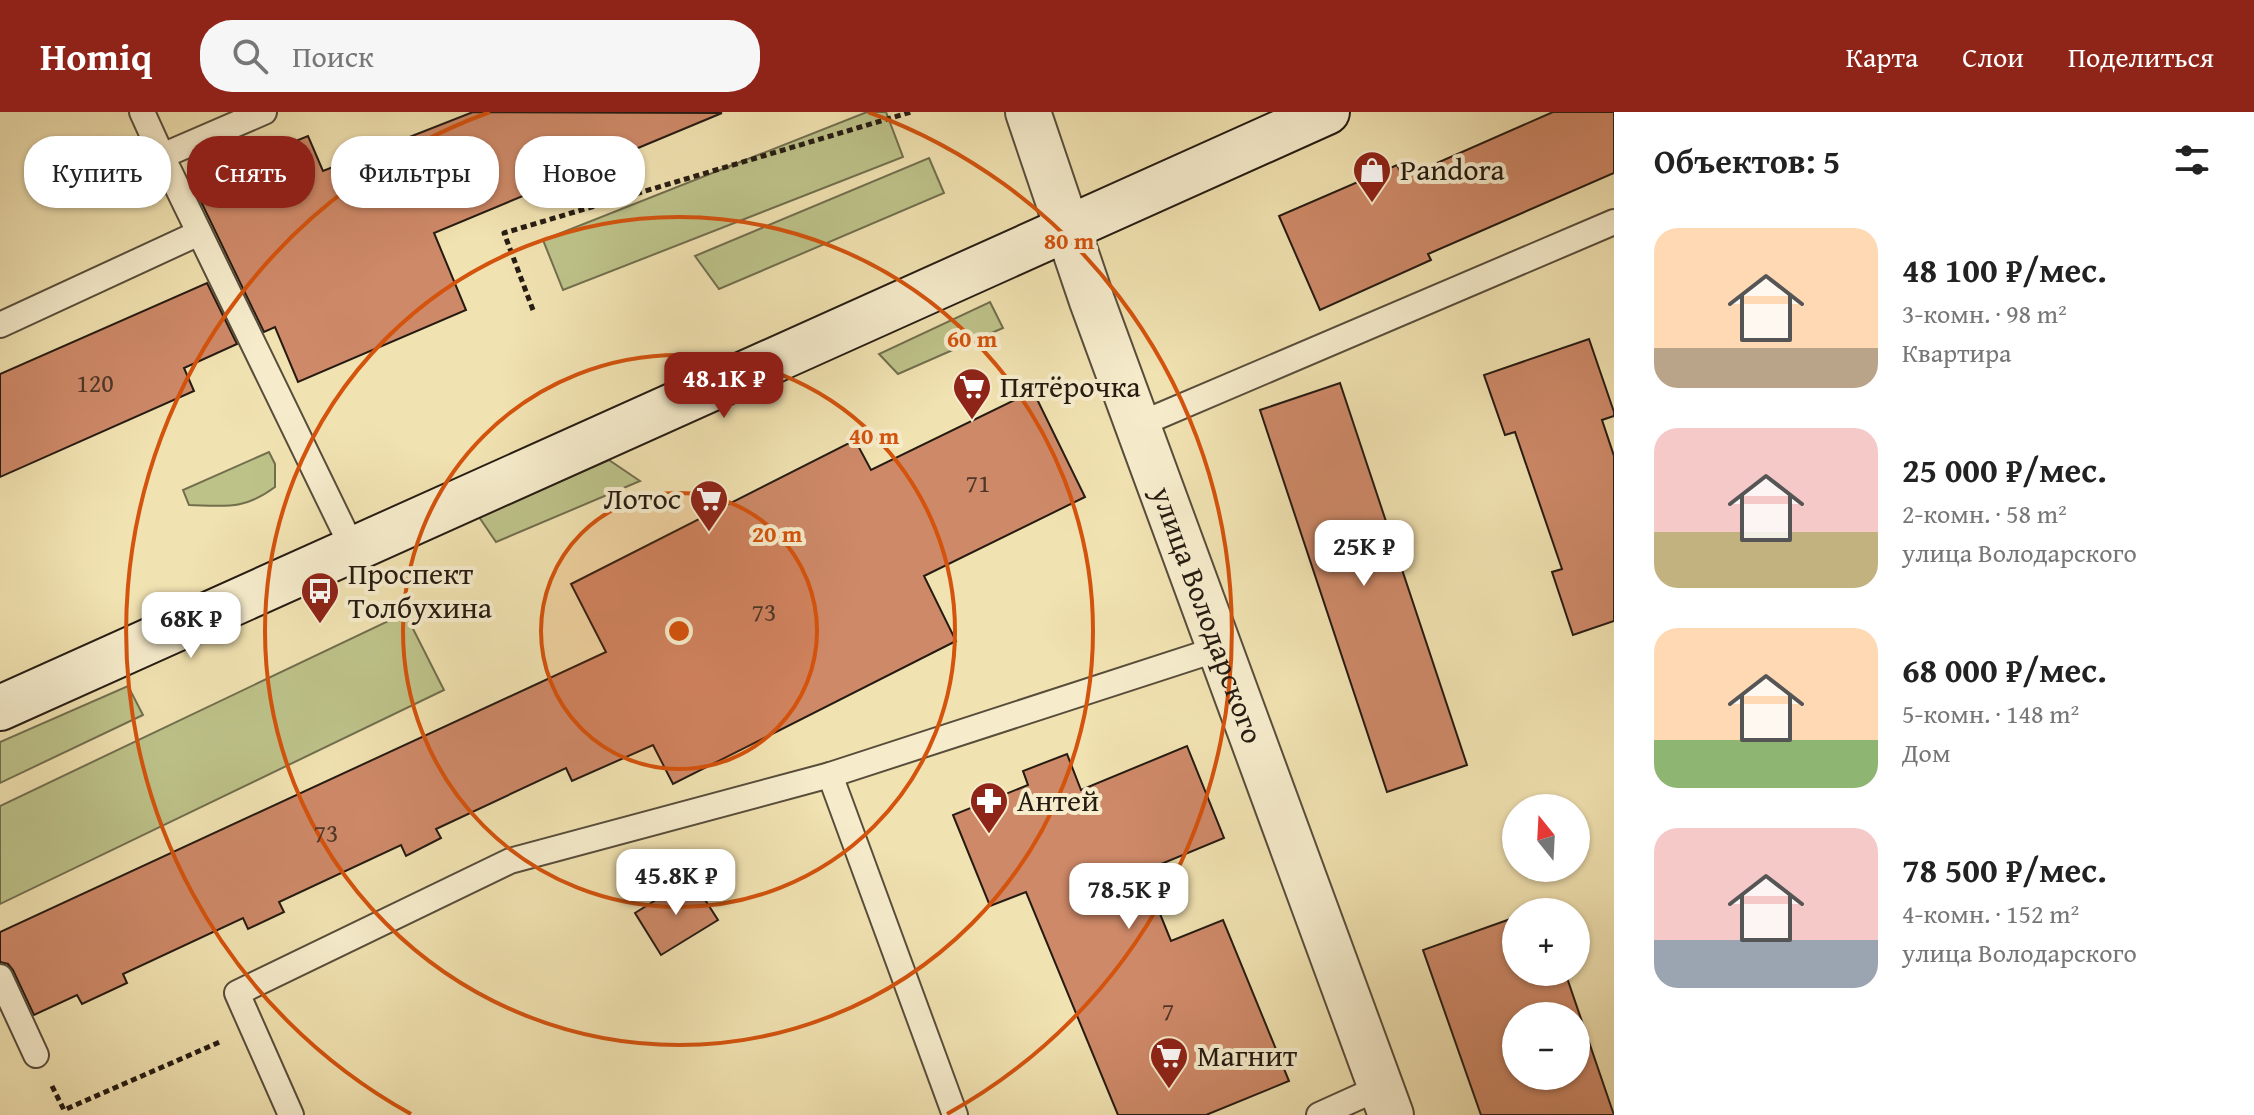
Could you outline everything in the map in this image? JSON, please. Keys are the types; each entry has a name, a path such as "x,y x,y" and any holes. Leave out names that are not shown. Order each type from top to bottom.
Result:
{"main road":[{"name":"улица Володарского","path":"1028,112 1066,229 1386,1101"},
{"path":"0,708 1327,112"}],"lane":[{"path":"142,112 153,136"},
{"path":"171,152 264,112"},
{"path":"171,175 353,549"},
{"path":"1138,425 1614,222"},
{"path":"0,325 199,233"},
{"path":"291,1115 237,993 510,861 830,775 1221,648"},
{"path":"830,775 955,1115"},
{"path":"0,977 36,1055"},
{"path":"1319,1115 1386,1101"}],"path":[{"path":"533,310 504,233 911,112"},
{"path":"36,1055 64,1110 252,1028"}],"green space":[{"path":"867,112 886,112 903,157 563,290 543,240 624,208 645,208 645,200"},
{"path":"929,158 944,193 719,289 695,256"},
{"path":"990,302 1003,328 898,374 879,354"},
{"path":"269,452 275,464 275,487 254,500 235,505 189,505 183,490"},
{"path":"609,460 640,481 496,542 479,517"},
{"path":"405,613 444,690 0,904 0,806"},
{"path":"128,686 143,715 0,783 0,742"}],"building":[{"path":"473,112 722,113 645,145 645,136 515,136 515,199 499,206 499,136 412,136"},
{"path":"1553,112 1614,112 1614,173 1428,254 1431,260 1320,310 1279,216 1397,165 1403,178"},
{"path":"315,152 323,171 331,168 331,208 494,208 434,233 466,310 298,382 275,327 264,332 204,208 315,208"},
{"path":"207,283 237,344 184,368 194,391 0,477 0,374"},
{"path":"1589,339 1614,412 1614,416 1602,420 1614,456 1614,621 1573,635 1552,572 1562,569 1515,432 1505,435 1484,375"},
{"path":"1340,383 1467,765 1387,792 1260,410"},
{"path":"1033,391 1085,497 924,576 956,641 673,784 653,745 572,781 566,768 436,829 441,838 406,856 401,845 279,902 284,912 248,929 243,918 123,974 127,983 82,1004 77,995 34,1015 13,970 8,964 0,962 0,932 606,652 571,584 855,440 871,470"},
{"path":"1187,746 1224,838 1161,864 1163,870 1145,877 1171,941 1223,920 1289,1081 1206,1115 1118,1115 1026,892 990,906 953,815 1028,785 1023,771 1067,754 1081,790"},
{"path":"691,878 718,920 661,955 635,913"},
{"path":"1502,922 1502,986 1570,986 1575,1002 1502,1002 1502,1090 1590,1090 1590,1045 1614,1115 1481,1115 1423,950"}],"place":[{"name":"Pandora","path":"1372,204"},
{"name":"Пятёрочка","path":"972,421"},
{"name":"Лотос","path":"709,533"},
{"name":"Проспект Толбухина","path":"320,625"},
{"name":"Антей","path":"989,835"},
{"name":"Магнит","path":"1169,1090"}]}
